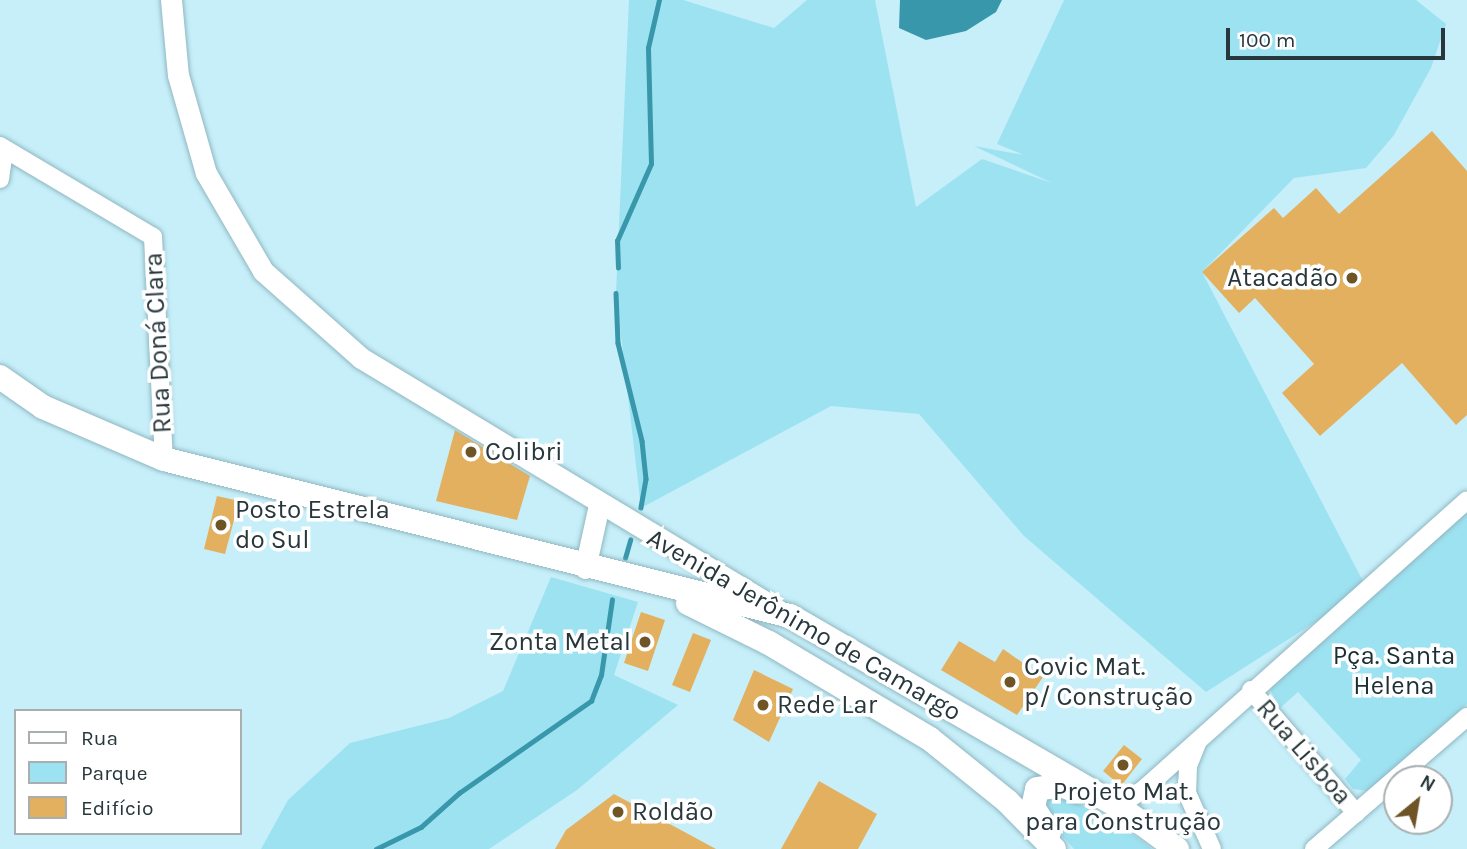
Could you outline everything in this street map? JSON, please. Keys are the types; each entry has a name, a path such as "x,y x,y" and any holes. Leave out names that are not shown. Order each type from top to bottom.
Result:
{"main road":[{"path":"0,377 43,407 164,459 653,586 790,616"},
{"path":"653,586 825,676 962,762 1054,849"},
{"name":"Avenida Jerônimo de Camargo","path":"790,616 938,705 1114,803 1177,849"},
{"path":"825,676 834,668 869,671 938,705"},
{"path":"1063,849 1033,807 1037,789 1061,785 1114,803"}],"street":[{"name":"Avenida Jerônimo de Camargo","path":"171,0 178,75 206,173 264,271 360,358 599,505 790,616"},
{"path":"0,179 2,148"},
{"name":"Rua Doná Clara","path":"2,148 153,237 164,459"},
{"path":"1114,803 1201,735 1467,500"},
{"path":"585,568 599,505"},
{"name":"Rua Lisboa","path":"1251,690 1356,813"},
{"path":"1314,849 1467,717"},
{"path":"1201,735 1188,766 1187,793 1212,849"}],"green space":[{"path":"629,0 683,0 774,28 807,0 875,0 916,207 982,159 1052,183 974,146 1024,155 997,144 1064,0 1416,0 1446,24 1431,68 1394,135 1366,168 1294,178 1202,272 1367,589 1206,692 1024,536 919,414 831,406 641,508 616,293"},
{"name":"Pça. Santa Helena","path":"1467,510 1467,704 1398,765 1383,765 1383,778 1368,791 1353,789 1345,779 1361,760 1298,692 1279,709 1270,689 1275,678"},
{"path":"551,577 638,602 614,675 678,705 577,790 489,849 261,849 288,800 350,743 449,718 503,691"},
{"path":"1058,791 1152,849 1074,849 1043,814 1041,802"}],"shaded area":[{"path":"900,0 1002,0 996,12 966,31 926,40 899,28"}],"building":[{"name":"Atacadão","path":"1432,131 1467,171 1467,415 1456,425 1402,363 1320,436 1282,393 1314,364 1255,298 1239,313 1202,272 1274,208 1283,218 1316,188 1339,214"},
{"name":"Colibri","path":"455,430 530,476 517,520 436,501"},
{"name":"Posto Estrela do Sul","path":"217,496 239,501 225,554 204,549"},
{"name":"Zonta Metal","path":"641,612 665,620 648,671 624,663"},
{"path":"693,633 711,640 690,692 672,685"},
{"name":"Covic Mat. p/ Construção","path":"959,641 995,662 1003,649 1043,677 1017,715 941,670"},
{"name":"Rede Lar","path":"754,670 793,689 769,742 733,720"},
{"name":"Projeto Mat. para Construção","path":"1124,745 1142,759 1121,786 1103,771"},
{"path":"819,781 877,814 858,849 781,849"},
{"name":"Roldão","path":"614,794 716,849 555,849 566,830"}],"waterway":[{"path":"618,268 617,241 651,164 648,48 659,0"},
{"path":"616,293 618,343 642,441 646,479 641,508"},
{"path":"625,558 630,540"},
{"path":"376,849 421,827 459,793 591,701 601,675 612,600"}],"place":[{"name":"Atacadão","path":"1352,278"},
{"name":"Colibri","path":"471,452"},
{"name":"Posto Estrela do Sul","path":"221,525"},
{"name":"Zonta Metal","path":"645,642"},
{"name":"Covic Mat. p/ Construção","path":"1010,682"},
{"name":"Rede Lar","path":"763,705"},
{"name":"Projeto Mat. para Construção","path":"1123,765"},
{"name":"Roldão","path":"618,812"}]}
